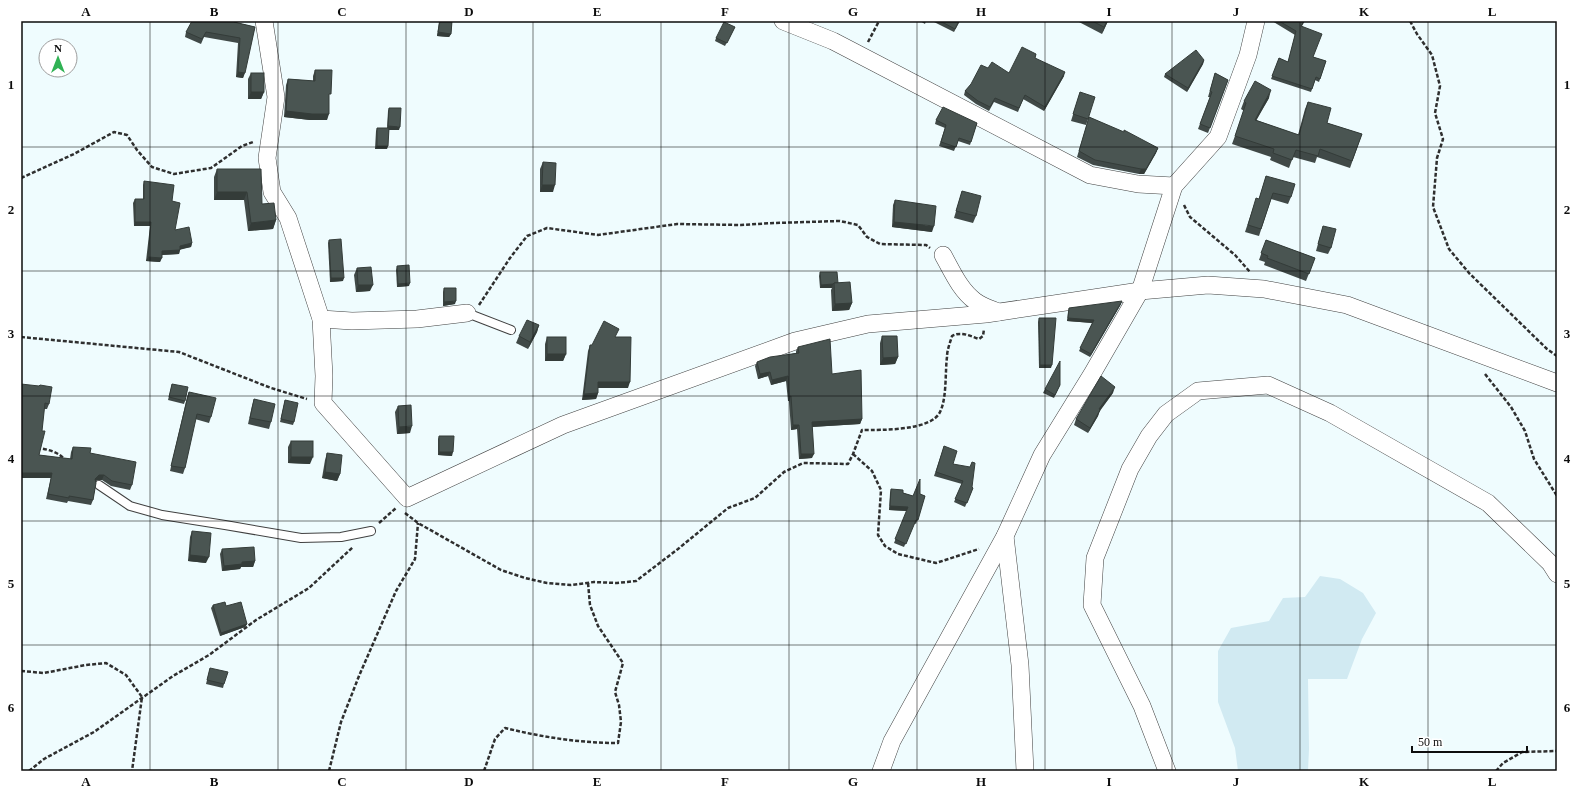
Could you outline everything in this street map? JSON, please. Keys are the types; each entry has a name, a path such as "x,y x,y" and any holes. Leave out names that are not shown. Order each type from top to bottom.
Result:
{"street":[{"path":"264,21 276,97 267,158 272,192 288,218 321,319 324,376 323,403 407,498 563,425 795,341 868,324 992,313 1140,291 1208,285 1264,289 1347,305 1557,383"},
{"path":"783,21 833,41 1090,175 1138,184 1174,186"},
{"path":"881,771 892,742 1005,536 1042,455 1092,374 1140,291 1174,186 1218,137 1248,55 1256,21"},
{"path":"943,255 957,281 976,302 992,313"},
{"path":"321,319 352,321 417,319 466,313"},
{"path":"1166,771 1142,706 1092,605 1095,558 1130,469 1149,436 1166,414 1198,391 1268,385 1330,413 1488,503 1550,563 1557,574"},
{"path":"1005,536 1020,665 1025,771"}],"lane":[{"path":"466,313 511,330"},
{"path":"99,485 130,506 162,515 225,526 301,538 342,537 371,531"}],"path":[{"path":"861,56 872,31 879,21"},
{"path":"1410,21 1416,34 1432,55 1440,86 1435,113 1443,139 1437,158 1433,207 1449,249 1469,273 1547,349 1557,356"},
{"path":"21,178 74,154 114,132 127,135 136,150 152,167 174,174 211,168 242,146 270,134"},
{"path":"1174,186 1190,217 1235,255 1264,289"},
{"path":"466,313 481,304 510,258 528,236 547,228 598,235 677,224 741,226 774,223 840,221 858,225 866,237 880,244 926,245 943,255"},
{"path":"29,771 44,759 94,732 142,697 209,655 256,620 309,588 397,507 418,523 500,570 525,578 547,583 571,585 636,581 728,508 755,498 784,472 803,463 848,464 862,430 912,428 935,418 940,412 942,405 946,385 947,355 952,336 956,334 966,334 979,339 983,336 992,313"},
{"path":"21,337 179,352 271,388 323,403"},
{"path":"1484,374 1511,406 1525,431 1534,459 1557,496"},
{"path":"35,448 49,450 63,457 67,462"},
{"path":"853,454 872,471 881,490 878,535 885,546 898,554 936,563 981,549"},
{"path":"329,771 342,722 359,676 396,591 415,559 418,523"},
{"path":"484,771 495,739 505,728 536,736 588,743 618,743 620,722 619,706 615,692 623,663 598,626 590,605 588,583"},
{"path":"21,671 44,672 106,663 126,675 142,697 132,771"},
{"path":"1496,771 1503,763 1522,752 1557,751"}],"shaded area":[{"path":"1320,576 1340,579 1363,593 1376,613 1362,639 1347,679 1308,679 1308,771 1238,771 1235,748 1218,702 1218,651 1231,628 1269,621 1283,598 1305,597"}],"building":[{"path":"192,21 234,21 255,27 245,73 238,72 240,38 206,32 202,39 186,32"},
{"path":"440,21 452,21 451,34 438,32"},
{"path":"940,21 959,21 955,29"},
{"path":"1092,21 1107,21 1104,27"},
{"path":"1279,21 1304,21 1301,26 1322,34 1313,57 1326,61 1320,79 1316,77 1312,89 1272,76 1279,58 1288,62 1296,31"},
{"path":"724,22 735,27 727,43 716,38"},
{"path":"1022,47 1036,54 1035,58 1065,72 1045,107 1025,95 1019,108 995,98 990,107 978,101 965,91 971,84 981,65 988,68 992,62 1009,73"},
{"path":"1196,50 1204,60 1188,88 1165,74"},
{"path":"315,70 332,70 331,94 329,94 329,114 286,111 288,79 315,81"},
{"path":"251,73 264,73 264,92 251,92"},
{"path":"1215,73 1228,80 1210,128 1200,124 1212,92 1210,91"},
{"path":"1255,81 1271,90 1255,120 1299,135 1308,102 1331,108 1327,123 1362,134 1352,161 1320,149 1318,156 1296,150 1292,160 1273,153 1274,149 1235,136 1246,103 1244,101"},
{"path":"1080,92 1095,97 1088,119 1073,114"},
{"path":"943,107 977,123 971,142 959,138 956,147 941,142 946,125 936,120"},
{"path":"389,108 401,108 400,127 388,126"},
{"path":"1089,117 1124,132 1124,130 1158,148 1146,169 1095,160 1079,151"},
{"path":"377,128 389,128 388,146 377,146"},
{"path":"543,162 556,163 555,185 542,185"},
{"path":"217,169 261,169 262,204 274,203 276,220 251,223 247,192 217,192"},
{"path":"1266,176 1295,184 1291,197 1273,193 1261,229 1248,225 1256,198 1259,199"},
{"path":"144,181 174,185 172,201 180,203 175,230 189,227 192,243 180,246 180,250 162,251 162,258 148,257 151,222 135,222 135,199 144,199"},
{"path":"962,191 981,196 976,216 956,211"},
{"path":"895,200 936,206 934,226 894,222"},
{"path":"1323,226 1336,229 1331,248 1318,244"},
{"path":"341,239 344,278 331,278 329,240"},
{"path":"1266,240 1315,258 1309,274 1267,258 1268,256 1261,253"},
{"path":"409,265 410,283 398,284 397,266"},
{"path":"371,267 373,285 358,285 357,268"},
{"path":"820,272 837,272 838,283 821,285"},
{"path":"850,282 852,303 835,304 834,283"},
{"path":"444,288 456,288 456,301 444,302"},
{"path":"1122,301 1091,354 1080,348 1094,320 1068,318 1069,308"},
{"path":"1039,318 1056,318 1052,365 1040,365"},
{"path":"527,320 539,325 530,342 519,336"},
{"path":"604,321 619,329 615,337 631,337 630,382 598,382 598,393 584,394 590,345 592,345"},
{"path":"882,336 897,336 898,357 883,358"},
{"path":"547,337 566,337 566,354 547,354"},
{"path":"830,339 832,374 861,370 862,419 812,422 814,454 801,454 799,425 793,425 788,376 772,380 770,372 760,374 757,362 770,357 799,353 798,347"},
{"path":"1060,361 1060,385 1055,395 1045,389"},
{"path":"1101,376 1115,387 1099,409 1100,410 1090,428 1076,419"},
{"path":"21,384 52,387 49,404 45,403 42,431 45,431 39,455 72,459 73,447 91,448 90,453 136,462 132,485 112,481 104,475 99,475 95,479 96,483 93,500 69,496 69,498 48,494 52,473 21,473"},
{"path":"172,384 188,387 185,401 169,397"},
{"path":"189,392 216,398 211,417 197,414 185,468 171,466"},
{"path":"254,399 275,404 271,422 250,418"},
{"path":"285,400 298,403 294,422 281,419"},
{"path":"411,405 412,426 399,427 398,406"},
{"path":"439,436 454,436 453,452 439,452"},
{"path":"291,441 313,441 313,457 291,457"},
{"path":"944,446 957,451 953,464 970,467 972,462 975,463 973,488 967,503 955,499 963,481 936,472"},
{"path":"327,453 342,455 340,474 325,472"},
{"path":"920,479 920,494 925,496 918,520 916,520 906,544 895,539 908,507 890,506 891,489 903,490 903,493 913,496"},
{"path":"192,531 211,533 209,557 190,555"},
{"path":"254,547 255,561 224,566 222,549"},
{"path":"225,602 226,606 241,602 247,624 221,633 213,605"},
{"path":"210,668 228,672 224,684 207,680"}]}
